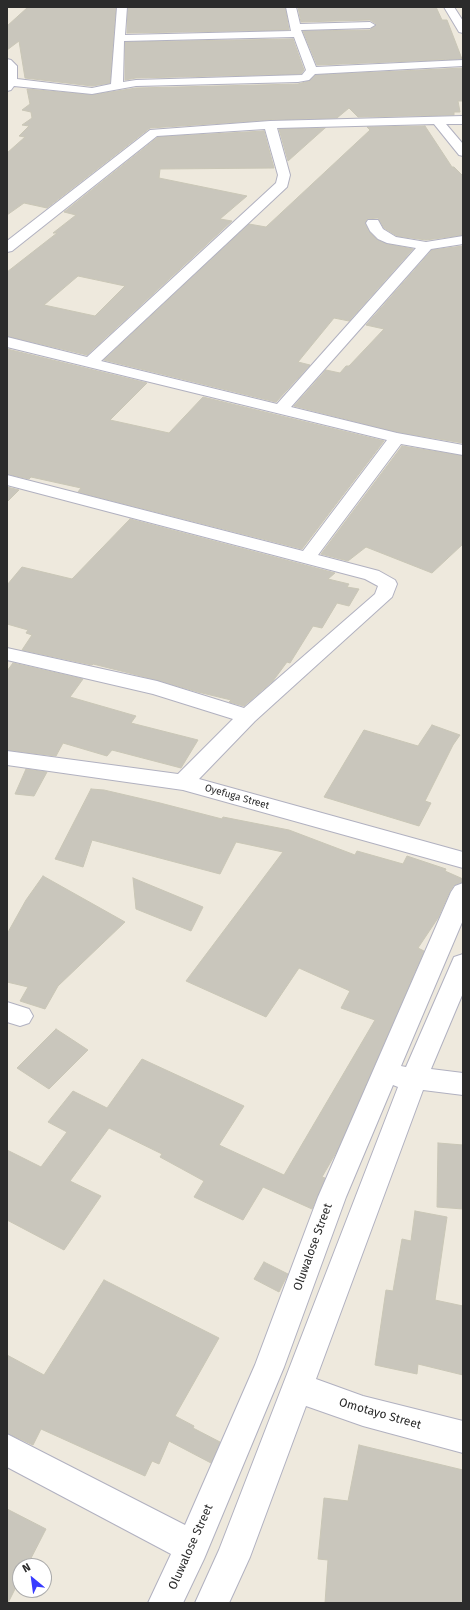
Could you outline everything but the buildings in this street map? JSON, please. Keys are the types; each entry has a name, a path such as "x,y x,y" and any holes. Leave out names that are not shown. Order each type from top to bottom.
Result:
{"street":[{"path":"117,87 122,7"},
{"path":"291,7 297,31 312,71"},
{"path":"449,7 463,30"},
{"path":"119,38 297,31 370,25"},
{"path":"7,62 12,66 9,85 85,91 98,91 144,83 298,79 305,78 312,71 463,63"},
{"path":"7,248 154,133 270,125 438,122 463,120"},
{"path":"438,122 463,152"},
{"path":"90,362 282,184 284,175 270,125"},
{"path":"373,223 377,231 382,236 392,240 426,246 463,240"},
{"path":"282,408 426,246"},
{"path":"7,342 282,408 397,438 463,450"},
{"path":"307,558 397,438"},
{"path":"7,480 372,575 388,584 382,597 248,716 183,782"},
{"path":"7,654 157,688 248,716"},
{"name":"Oyefuga Street","path":"7,758 183,782 463,860"},
{"name":"Oluwalose Street","path":"166,1603 192,1547 268,1367 332,1197 463,892"},
{"path":"212,1603 233,1557 414,1079 463,964"},
{"path":"383,1076 463,1084"},
{"name":"Omotayo Street","path":"297,1388 363,1411 463,1437"},
{"path":"7,1450 192,1547"}]}
